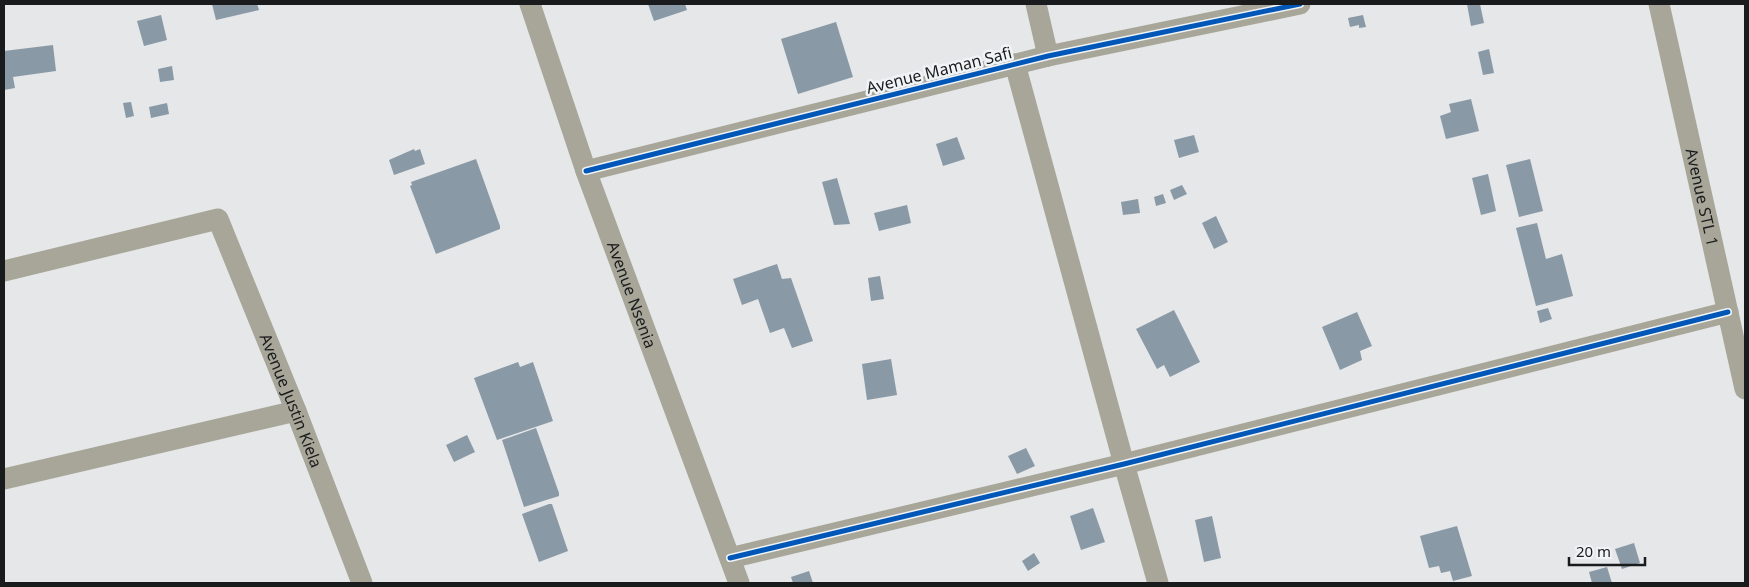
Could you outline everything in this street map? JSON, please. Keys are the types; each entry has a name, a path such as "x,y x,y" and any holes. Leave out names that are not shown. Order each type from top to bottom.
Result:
{"street":[{"name":"Avenue Nsenia","path":"530,4 586,171 739,583"},
{"path":"1036,4 1048,56"},
{"name":"Avenue Maman Safi","path":"586,171 1048,56 1300,4"},
{"name":"Avenue STL 1","path":"1659,4 1728,312 1742,361 1745,389"},
{"path":"1015,64 1158,583"},
{"name":"Avenue Justin Kiela","path":"4,271 218,220 296,411 362,583"},
{"path":"730,558 1124,464 1728,312"},
{"path":"4,479 296,411"}],"building":[{"path":"212,4 257,4 259,10 216,20"},
{"path":"648,4 685,4 687,10 654,21"},
{"path":"1467,4 1480,4 1484,23 1471,26"},
{"path":"161,15 167,40 144,46 137,21"},
{"path":"1363,15 1366,27 1359,28 1359,25 1350,27 1348,18"},
{"path":"836,22 853,77 798,94 781,39"},
{"path":"53,45 56,71 13,77 15,88 4,90 4,51"},
{"path":"1489,49 1494,73 1483,75 1478,52"},
{"path":"172,66 174,80 160,82 158,69"},
{"path":"1471,99 1479,131 1446,139 1440,116 1451,112 1449,104"},
{"path":"131,102 134,116 126,118 123,103"},
{"path":"167,103 169,114 151,118 149,107"},
{"path":"1194,135 1199,152 1179,158 1174,140"},
{"path":"957,137 965,159 943,166 936,144"},
{"path":"414,149 415,151 420,149 425,164 394,175 389,160"},
{"path":"476,159 500,229 436,254 410,186 412,185 411,182"},
{"path":"1530,159 1543,211 1519,217 1506,165"},
{"path":"1488,174 1496,211 1481,215 1472,178"},
{"path":"837,178 850,224 834,225 822,182"},
{"path":"1182,185 1187,194 1174,200 1170,190"},
{"path":"1163,194 1166,203 1156,206 1154,197"},
{"path":"1138,199 1140,213 1123,215 1121,202"},
{"path":"907,205 911,223 879,231 874,213"},
{"path":"1216,216 1228,242 1214,249 1202,223"},
{"path":"1537,223 1546,259 1562,254 1573,296 1536,306 1516,228"},
{"path":"777,264 782,279 791,278 813,341 792,348 784,328 770,333 758,299 742,305 733,279"},
{"path":"880,276 884,299 871,301 868,278"},
{"path":"1548,308 1552,319 1540,323 1537,311"},
{"path":"1174,310 1200,362 1170,377 1164,365 1157,369 1136,329"},
{"path":"1357,312 1372,346 1360,351 1362,360 1340,370 1322,327"},
{"path":"891,359 897,395 867,400 862,364"},
{"path":"518,362 520,367 533,362 553,421 497,440 474,378"},
{"path":"536,428 559,496 524,507 502,440"},
{"path":"467,435 475,452 454,462 446,445"},
{"path":"1026,448 1035,466 1017,474 1008,456"},
{"path":"552,504 568,551 539,562 522,514"},
{"path":"1093,508 1105,542 1081,550 1070,516"},
{"path":"1212,516 1221,558 1204,562 1195,520"},
{"path":"1457,526 1472,576 1453,581 1450,571 1441,573 1439,566 1429,568 1420,536"},
{"path":"1634,543 1640,563 1622,569 1615,549"},
{"path":"1034,553 1040,563 1028,571 1022,561"},
{"path":"1607,567 1612,583 1592,583 1589,572"},
{"path":"809,571 813,583 793,583 791,577"}],"cycle path":[{"path":"586,171 1048,56 1300,4"},
{"path":"730,558 1124,464 1728,312"}]}
